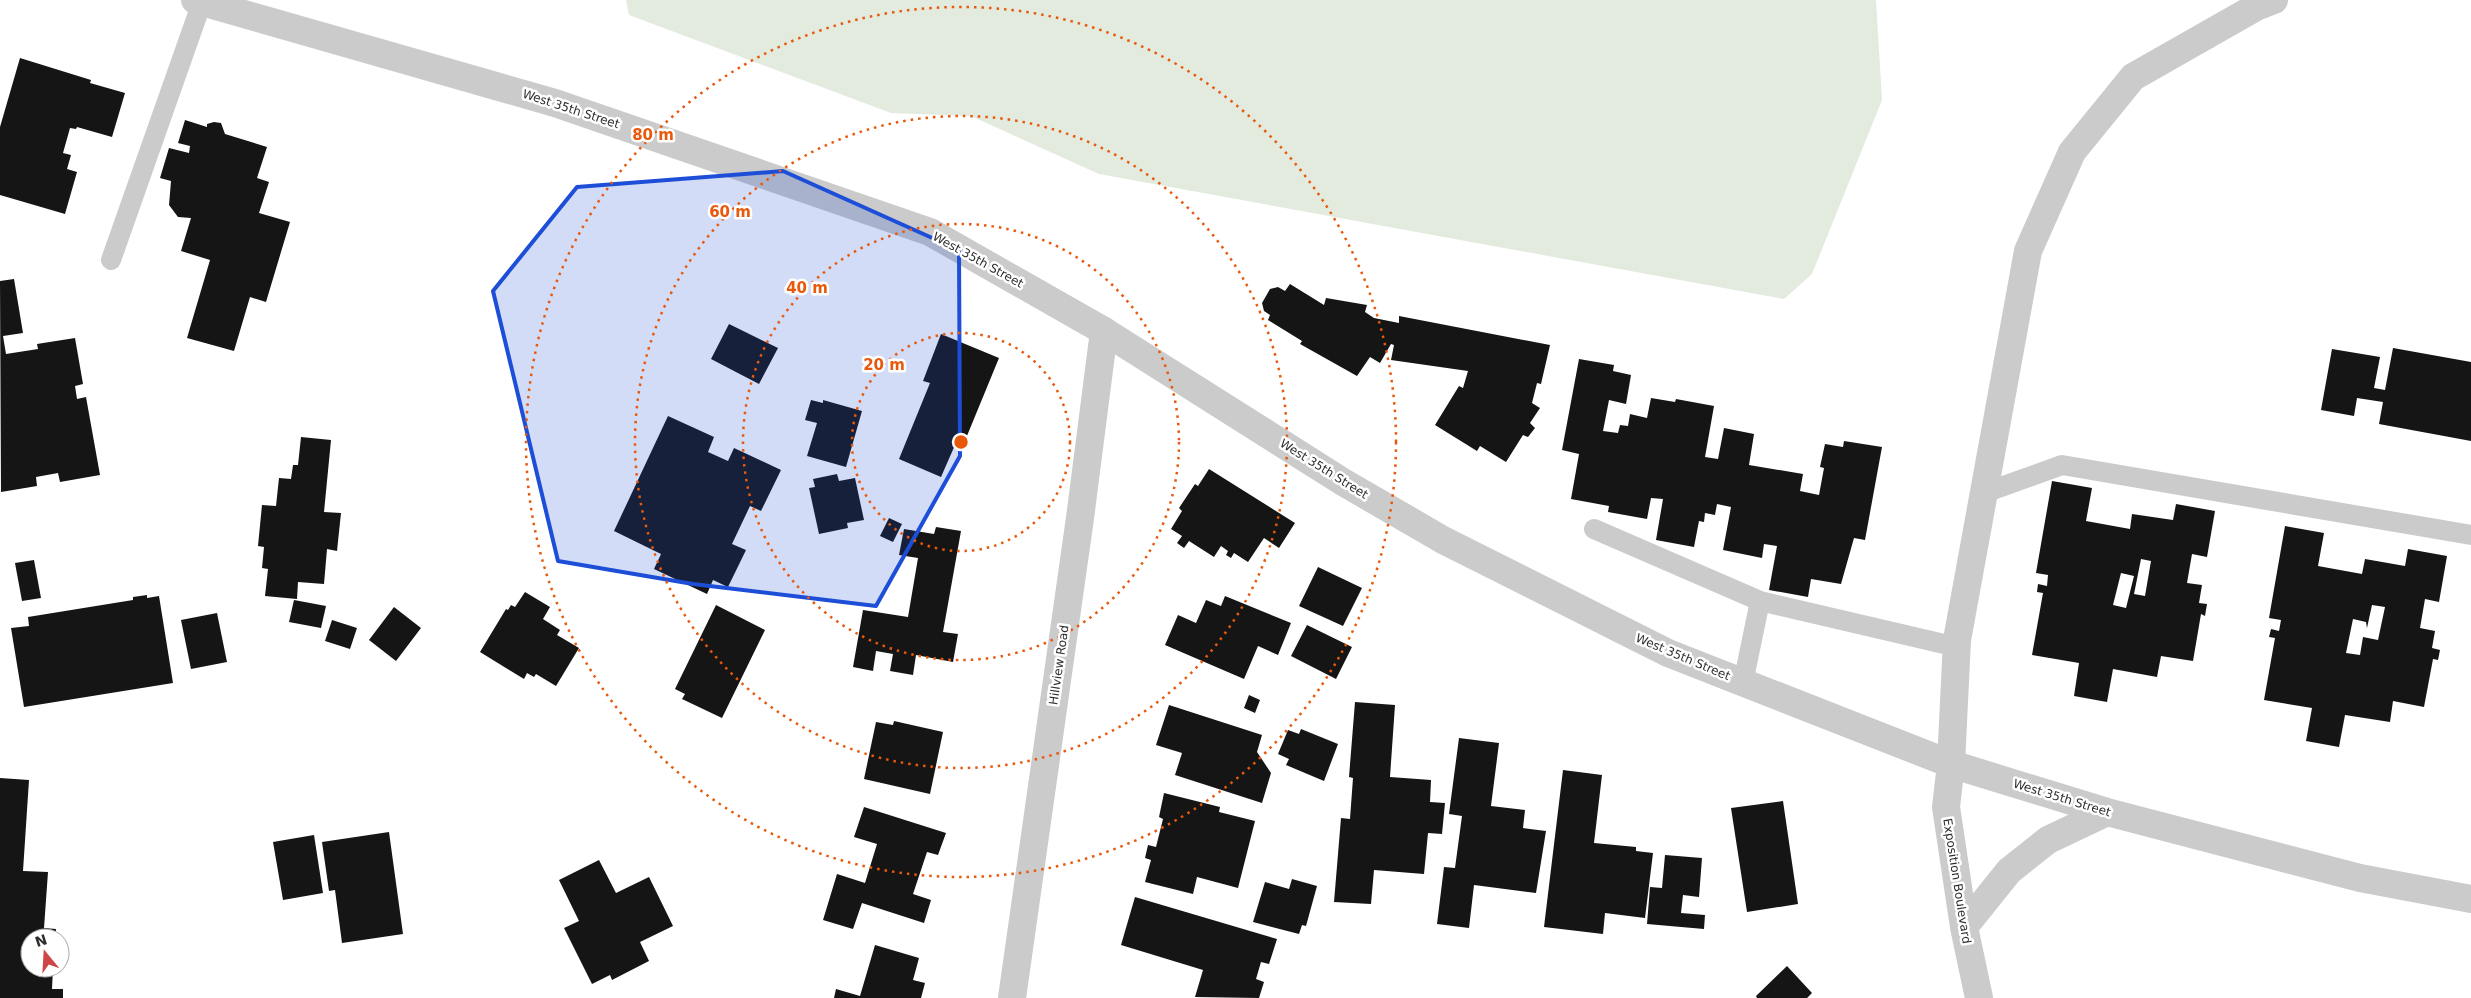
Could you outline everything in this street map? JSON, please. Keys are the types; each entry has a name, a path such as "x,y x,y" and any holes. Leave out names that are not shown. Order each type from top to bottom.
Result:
{"street":[{"name":"West 35th Street","path":"198,1 554,103 930,232 1104,331 1343,482 1465,552 1668,653 1951,764 2107,812 2360,878 2470,897"},
{"name":"Exposition Boulevard","path":"1979,998 1964,927 1946,807 1951,764 1957,647 2028,251 2072,152 2133,76 2261,2"},
{"name":"Hillview Road","path":"1012,998 1080,518 1104,331"},
{"path":"1964,927 2009,871 2048,840 2107,812"}],"lane":[{"path":"111,260 198,1"},
{"path":"1984,493 2062,465 2471,535"},
{"path":"1594,529 1760,601 1957,647"},
{"path":"1743,682 1760,601"}],"highlighted area":[{"path":"783,171 959,250 960,456 876,606 693,584 558,561 493,291 577,187"}],"shaded area":[{"path":"626,0 1876,0 1882,100 1812,274 1784,299 1099,174 971,116 891,113 629,15"}],"building":[{"path":"20,58 91,80 90,83 125,93 112,137 77,127 76,129 70,128 63,153 71,155 67,169 77,172 65,214 0,195 0,127"},
{"path":"185,120 207,127 207,124 214,122 221,123 225,134 267,147 257,178 269,182 259,213 290,222 266,302 250,297 234,351 187,338 210,260 181,251 191,218 178,217 169,205 171,181 160,178 169,148 189,153 190,146 178,143"},
{"path":"14,279 23,333 3,336 6,354 38,349 37,344 75,338 83,384 75,386 77,399 86,397 100,475 60,482 58,473 36,477 37,486 1,492 0,281"},
{"path":"1290,284 1324,305 1326,298 1367,305 1365,312 1374,318 1399,323 1399,316 1550,345 1541,384 1537,383 1532,403 1540,408 1530,423 1535,428 1528,437 1523,435 1506,462 1480,446 1477,451 1435,425 1459,386 1463,388 1468,371 1391,360 1394,345 1391,344 1380,363 1370,357 1357,376 1300,344 1302,341 1268,320 1270,315 1264,311 1262,303 1270,289 1278,287 1285,291"},
{"path":"729,324 778,348 759,384 711,359"},
{"path":"941,334 999,358 962,448 955,445 941,477 899,459 930,383 923,381"},
{"path":"2393,348 2471,362 2471,441 2379,424 2383,402 2357,398 2354,416 2321,410 2332,349 2380,357 2374,388 2385,390"},
{"path":"1579,359 1614,365 1613,371 1631,375 1626,404 1609,400 1603,431 1618,433 1620,425 1628,426 1630,414 1647,418 1651,398 1675,402 1676,399 1714,406 1705,457 1718,459 1724,428 1754,434 1749,465 1803,474 1800,491 1819,495 1824,468 1820,467 1825,444 1843,447 1844,441 1882,447 1865,540 1854,538 1841,584 1811,579 1808,597 1769,590 1777,546 1764,544 1762,558 1723,550 1731,507 1717,504 1715,515 1705,513 1704,522 1699,521 1694,547 1656,540 1663,499 1651,498 1647,519 1608,512 1609,506 1571,499 1579,454 1562,450"},
{"path":"811,400 823,403 823,400 862,411 846,467 807,456 817,423 805,420"},
{"path":"668,416 714,437 708,452 728,461 734,448 781,470 761,511 750,506 732,544 746,550 728,587 713,580 707,594 654,569 661,554 614,531"},
{"path":"301,437 331,440 324,512 341,513 337,551 327,549 324,584 298,582 297,599 265,596 268,569 262,568 264,547 258,546 262,505 276,506 279,478 291,479 293,465 298,465"},
{"path":"1209,469 1295,523 1279,548 1264,538 1248,562 1234,553 1231,558 1226,555 1228,551 1221,546 1214,557 1189,541 1184,548 1177,543 1182,536 1171,529 1182,511 1179,508 1195,484 1198,486"},
{"path":"837,474 839,481 855,478 864,520 847,523 848,528 819,534 809,488 815,487 813,479"},
{"path":"2052,481 2092,488 2086,521 2130,529 2132,514 2173,520 2176,504 2215,511 2207,557 2192,554 2187,583 2202,585 2199,603 2207,604 2205,616 2201,614 2193,661 2161,656 2157,677 2113,669 2107,702 2074,696 2079,663 2032,655 2043,593 2037,592 2038,584 2047,586 2048,575 2036,573","holes":["2141,559 2151,561 2145,596 2134,594","2121,573 2134,576 2126,608 2113,605"]},
{"path":"889,518 902,524 893,542 880,536"},
{"path":"2285,526 2324,533 2318,566 2362,574 2365,559 2405,566 2408,549 2447,556 2439,602 2425,599 2420,628 2435,631 2432,648 2440,650 2438,660 2433,659 2424,707 2393,701 2390,722 2345,715 2339,747 2306,741 2312,708 2264,700 2275,638 2269,637 2271,629 2279,631 2281,620 2269,618","holes":["2372,605 2385,607 2378,640 2363,637 2360,655 2346,653 2353,619 2366,622 2367,628"]},
{"path":"936,527 961,531 943,632 958,634 953,662 916,655 913,675 890,671 893,654 876,651 873,671 853,667 863,610 908,617 918,558 899,555 904,529 934,534"},
{"path":"34,560 41,598 22,601 15,563"},
{"path":"1318,567 1362,588 1343,626 1299,606"},
{"path":"525,592 550,607 543,619 560,630 557,635 579,648 556,686 536,674 534,677 527,673 524,679 480,652 506,609 508,610 511,605 515,607"},
{"path":"147,595 147,598 159,596 173,683 24,707 11,628 29,626 28,617 133,600 133,597"},
{"path":"1225,596 1291,623 1278,655 1258,646 1244,679 1165,645 1178,615 1196,623 1206,600 1221,606"},
{"path":"294,600 326,606 321,628 289,622"},
{"path":"716,605 765,630 722,718 682,699 685,694 675,689"},
{"path":"394,607 421,628 396,661 369,640"},
{"path":"217,613 227,662 191,669 181,620"},
{"path":"332,620 357,628 350,649 325,641"},
{"path":"1307,625 1352,647 1336,679 1291,656"},
{"path":"1249,695 1260,700 1255,713 1244,708"},
{"path":"1355,702 1395,705 1390,777 1431,780 1430,802 1445,803 1442,834 1428,833 1424,874 1374,870 1371,904 1334,902 1341,818 1350,819 1353,778 1349,777"},
{"path":"1169,705 1262,735 1257,752 1271,773 1262,803 1175,775 1182,753 1156,745"},
{"path":"894,721 943,732 930,794 864,779 876,722 893,725"},
{"path":"1301,729 1338,744 1324,781 1286,765 1289,759 1278,754 1288,730 1299,734"},
{"path":"1459,738 1499,743 1491,806 1525,810 1523,828 1546,831 1536,893 1474,885 1469,928 1437,924 1444,867 1455,868 1462,816 1449,814"},
{"path":"1563,770 1602,775 1594,843 1636,847 1636,851 1653,853 1645,918 1605,913 1603,934 1544,927"},
{"path":"0,778 29,780 23,871 48,872 44,928 20,928 20,978 53,978 52,989 63,989 63,998 0,998"},
{"path":"1164,793 1220,807 1219,812 1255,821 1238,888 1197,877 1193,894 1145,882 1151,860 1145,858 1148,845 1156,847 1163,819 1159,817"},
{"path":"1783,801 1798,904 1747,912 1731,808"},
{"path":"864,807 946,833 938,855 927,852 913,894 931,900 924,923 862,903 853,929 823,920 837,874 865,883 877,844 854,837"},
{"path":"389,832 403,934 342,943 335,890 329,891 322,842"},
{"path":"314,835 323,893 283,900 273,842"},
{"path":"1665,855 1702,858 1699,897 1683,895 1681,913 1705,915 1704,929 1647,924 1650,887 1662,888"},
{"path":"599,860 616,893 649,877 673,926 640,942 649,961 612,980 610,975 592,984 564,928 579,921 559,880"},
{"path":"1292,879 1317,886 1306,926 1302,925 1299,934 1253,922 1265,882 1289,889"},
{"path":"1135,897 1277,939 1269,964 1261,962 1256,979 1264,982 1259,998 1195,997 1203,970 1121,945"},
{"path":"875,945 919,958 913,980 925,983 921,998 834,998 836,989 860,996"},
{"path":"1787,966 1812,993 1807,998 1757,998 1756,996"}]}
